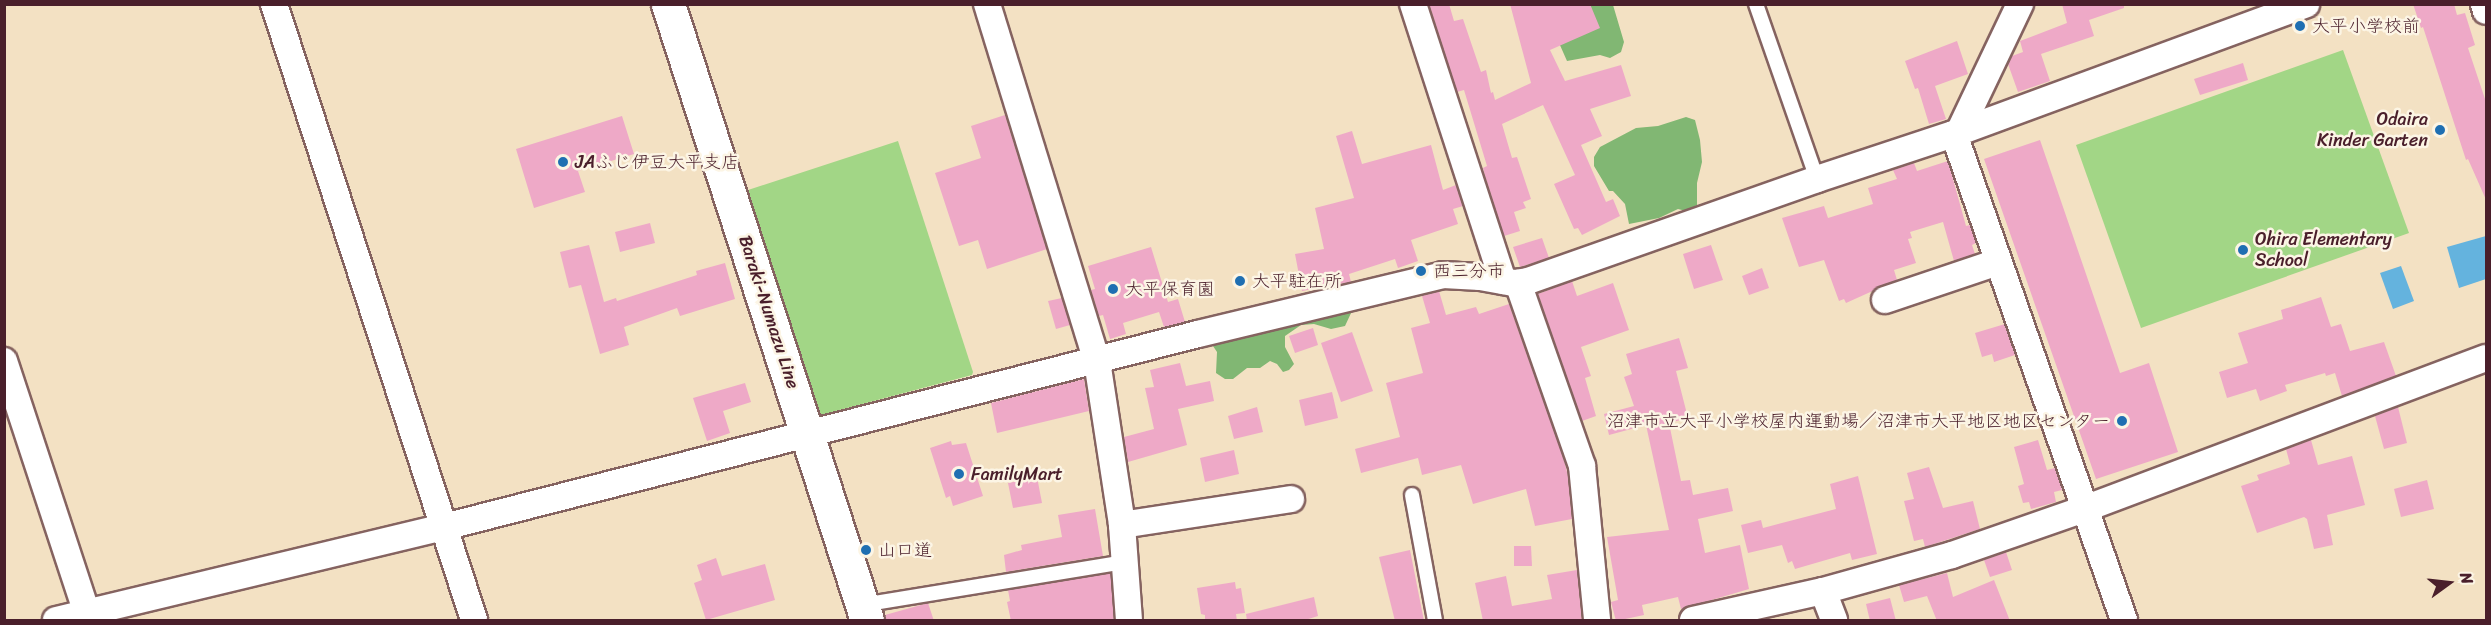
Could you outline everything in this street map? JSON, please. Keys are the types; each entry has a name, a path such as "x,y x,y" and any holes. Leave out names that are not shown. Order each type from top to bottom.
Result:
{"main road":[{"name":"Baraki-Numazu Line","path":"668,4 810,435 865,613"}],"street":[{"path":"274,4 474,621"},
{"path":"987,4 1097,361 1122,525 1129,621"},
{"path":"1413,4 1510,282 1582,466 1597,621"},
{"path":"2020,4 1957,133 1998,262 2124,621"},
{"path":"56,621 88,617 1443,275 1457,274 1510,282 1957,133 2306,4"},
{"path":"2484,4 2487,11"},
{"path":"1885,300 1998,262"},
{"path":"1693,621 1823,591 1952,555 2084,509 2487,358"},
{"path":"4,361 88,617"},
{"path":"1122,525 1291,498"},
{"path":"1823,591 1834,621"}],"lane":[{"path":"1756,4 1816,179"},
{"path":"1412,495 1435,621"},
{"path":"865,613 1125,562"}],"green space":[{"path":"1546,5 1613,5 1624,42 1621,52 1610,58 1600,55 1567,61 1548,18"},
{"path":"2343,50 2409,233 2141,328 2076,145"},
{"path":"1686,117 1695,120 1700,140 1702,162 1697,183 1697,205 1686,211 1678,209 1659,218 1629,224 1625,204 1613,191 1609,191 1594,166 1594,157 1600,147 1636,128 1658,126"},
{"path":"898,141 973,372 972,375 817,416 745,191"},
{"path":"1348,305 1352,311 1345,326 1331,329 1314,324 1301,325 1285,336 1285,347 1294,364 1289,370 1283,372 1277,364 1270,361 1260,368 1247,368 1233,379 1225,379 1216,373 1217,352 1213,346 1217,338"}],"water":[{"path":"2486,236 2486,279 2459,288 2447,247"},
{"path":"2401,266 2414,301 2393,309 2380,273"}],"building":[{"path":"1429,4 1449,4 1454,21 1463,19 1481,72 1486,70 1491,93 1493,92 1495,100 1531,83 1510,4 1590,4 1600,28 1550,50 1565,81 1621,65 1631,96 1590,109 1602,136 1581,145 1606,202 1613,199 1620,216 1582,235 1578,228 1574,229 1554,184 1575,175 1543,105 1502,124 1512,158 1517,157 1531,199 1523,202 1526,208 1514,212 1520,231 1504,236 1485,176 1483,168 1487,166 1464,90 1457,92"},
{"path":"2062,4 2124,4 2124,8 2089,20 2094,36 2041,54 2050,81 2018,92 2008,64 2012,56 2023,52 2020,41 2067,23"},
{"path":"2413,4 2454,4 2457,15 2465,13 2475,45 2468,48 2487,105 2487,202 2468,159 2466,160 2423,27 2421,28"},
{"path":"1957,41 1968,74 1935,86 1946,119 1929,124 1918,88 1915,89 1905,61"},
{"path":"2243,63 2248,80 2200,95 2194,79"},
{"path":"1005,115 1047,249 987,269 978,240 959,246 935,173 981,158 971,126"},
{"name":"JAふじ伊豆大平支店","path":"622,116 634,154 578,171 585,192 534,208 516,149"},
{"path":"1352,131 1362,164 1431,145 1443,190 1456,185 1463,206 1453,209 1458,224 1411,240 1418,261 1398,268 1395,259 1349,274 1351,282 1302,291 1295,254 1324,249 1315,208 1354,198 1336,136"},
{"path":"2040,140 2120,373 2149,363 2178,452 2096,479 1984,159"},
{"path":"1948,161 1966,226 1970,225 1976,243 1972,245 1975,254 1954,261 1943,222 1910,232 1912,238 1908,239 1916,263 1894,270 1897,280 1846,303 1844,299 1839,301 1824,260 1799,267 1782,218 1824,206 1828,218 1873,204 1868,188 1897,179 1893,170 1914,163 1917,171"},
{"path":"650,223 655,243 620,252 615,232"},
{"path":"1542,238 1549,258 1520,267 1513,247"},
{"path":"589,245 604,302 616,298 617,301 697,275 696,271 725,263 735,299 680,316 677,308 624,327 629,345 600,354 581,285 569,288 560,252"},
{"path":"1711,245 1723,280 1694,289 1683,254"},
{"name":"大平保育園","path":"1151,247 1168,302 1178,299 1185,322 1164,327 1159,312 1123,323 1126,334 1110,339 1103,315 1099,316 1091,290 1095,289 1088,266"},
{"path":"1762,268 1769,288 1749,295 1742,276"},
{"path":"1572,281 1577,296 1613,283 1629,330 1581,347 1591,376 1585,378 1596,416 1582,421 1538,294"},
{"path":"1439,291 1446,315 1476,307 1479,314 1509,304 1563,456 1568,476 1572,519 1535,526 1526,489 1473,504 1461,465 1422,475 1418,458 1361,473 1355,449 1400,437 1386,383 1423,373 1411,328 1430,323 1422,296"},
{"path":"2321,297 2331,327 2341,324 2350,351 2384,342 2396,376 2342,396 2335,373 2326,376 2325,373 2285,385 2287,391 2260,401 2256,389 2227,398 2219,372 2248,363 2238,333 2283,319 2281,310"},
{"path":"1062,298 1070,325 1056,329 1048,301"},
{"path":"2005,324 2015,355 1994,362 1992,354 1982,357 1975,333"},
{"path":"1313,328 1318,345 1295,353 1289,336"},
{"path":"1352,332 1373,391 1341,402 1321,343"},
{"path":"1679,338 1688,368 1676,371 1688,418 1669,423 1681,481 1690,480 1693,495 1728,488 1733,511 1698,519 1705,553 1740,545 1749,589 1681,609 1678,597 1642,605 1644,615 1616,621 1611,602 1618,600 1607,537 1669,530 1646,425 1609,435 1604,414 1634,406 1624,377 1632,374 1626,354"},
{"path":"1180,363 1186,386 1210,381 1214,401 1178,409 1187,445 1128,462 1124,437 1154,429 1145,388 1154,387 1150,370"},
{"path":"1084,379 1089,411 997,433 991,403"},
{"path":"745,383 751,402 723,411 730,433 707,441 693,398"},
{"path":"1332,392 1338,418 1305,426 1299,400"},
{"path":"1257,407 1263,432 1234,439 1228,416"},
{"path":"2398,407 2407,443 2384,449 2375,416"},
{"path":"2038,440 2047,470 2055,468 2062,490 2054,492 2056,502 2031,509 2029,502 2023,503 2018,486 2024,484 2014,447"},
{"path":"2311,440 2318,465 2352,456 2365,505 2327,515 2333,545 2314,549 2307,519 2304,517 2257,533 2241,486 2259,480 2257,475 2290,464 2286,449"},
{"path":"951,441 952,445 966,443 983,496 953,506 950,496 946,498 930,448"},
{"path":"1234,450 1239,474 1205,482 1200,458"},
{"path":"1929,467 1943,508 1973,501 1980,529 1925,547 1923,539 1914,541 1904,501 1914,499 1907,473"},
{"path":"1858,476 1877,554 1852,560 1850,553 1795,569 1792,561 1788,563 1782,545 1748,553 1741,525 1761,520 1763,528 1836,509 1830,484"},
{"path":"1037,477 1042,503 1013,508 1008,483"},
{"path":"2427,480 2434,509 2401,517 2394,489"},
{"path":"1095,509 1103,556 1006,572 1004,555 1022,550 1021,545 1062,537 1058,515"},
{"path":"1514,546 1531,546 1532,566 1514,566"},
{"path":"1410,550 1424,621 1395,621 1379,557"},
{"path":"2006,552 2012,570 1990,577 1984,560"},
{"path":"716,558 722,576 765,564 775,600 706,620 694,583 702,580 697,565"},
{"path":"1577,570 1582,621 1483,621 1475,583 1506,576 1512,606 1552,599 1547,575"},
{"path":"1111,573 1114,621 1011,621 1007,602 1010,601 1008,590"},
{"path":"1947,573 1953,597 1994,580 2010,621 1937,621 1927,596 1904,602 1899,585"},
{"path":"1235,582 1236,589 1241,588 1245,613 1236,614 1237,621 1205,621 1205,615 1201,614 1197,588"},
{"path":"1314,597 1318,616 1302,621 1247,621 1246,614"},
{"path":"1890,598 1896,621 1870,621 1866,604"},
{"path":"928,603 934,621 885,621 885,615"}],"place":[{"name":"大平小学校前","path":"2300,26"},
{"name":"Odaira Kinder Garten","path":"2440,130"},
{"name":"JAふじ伊豆大平支店","path":"563,162"},
{"name":"Ohira Elementary School","path":"2243,250"},
{"name":"西三分市","path":"1421,271"},
{"name":"大平駐在所","path":"1240,281"},
{"name":"大平保育園","path":"1113,289"},
{"name":"沼津市立大平小学校屋内運動場／沼津市大平地区地区センター","path":"2122,421"},
{"name":"FamilyMart","path":"959,474"},
{"name":"山口道","path":"866,550"}]}
